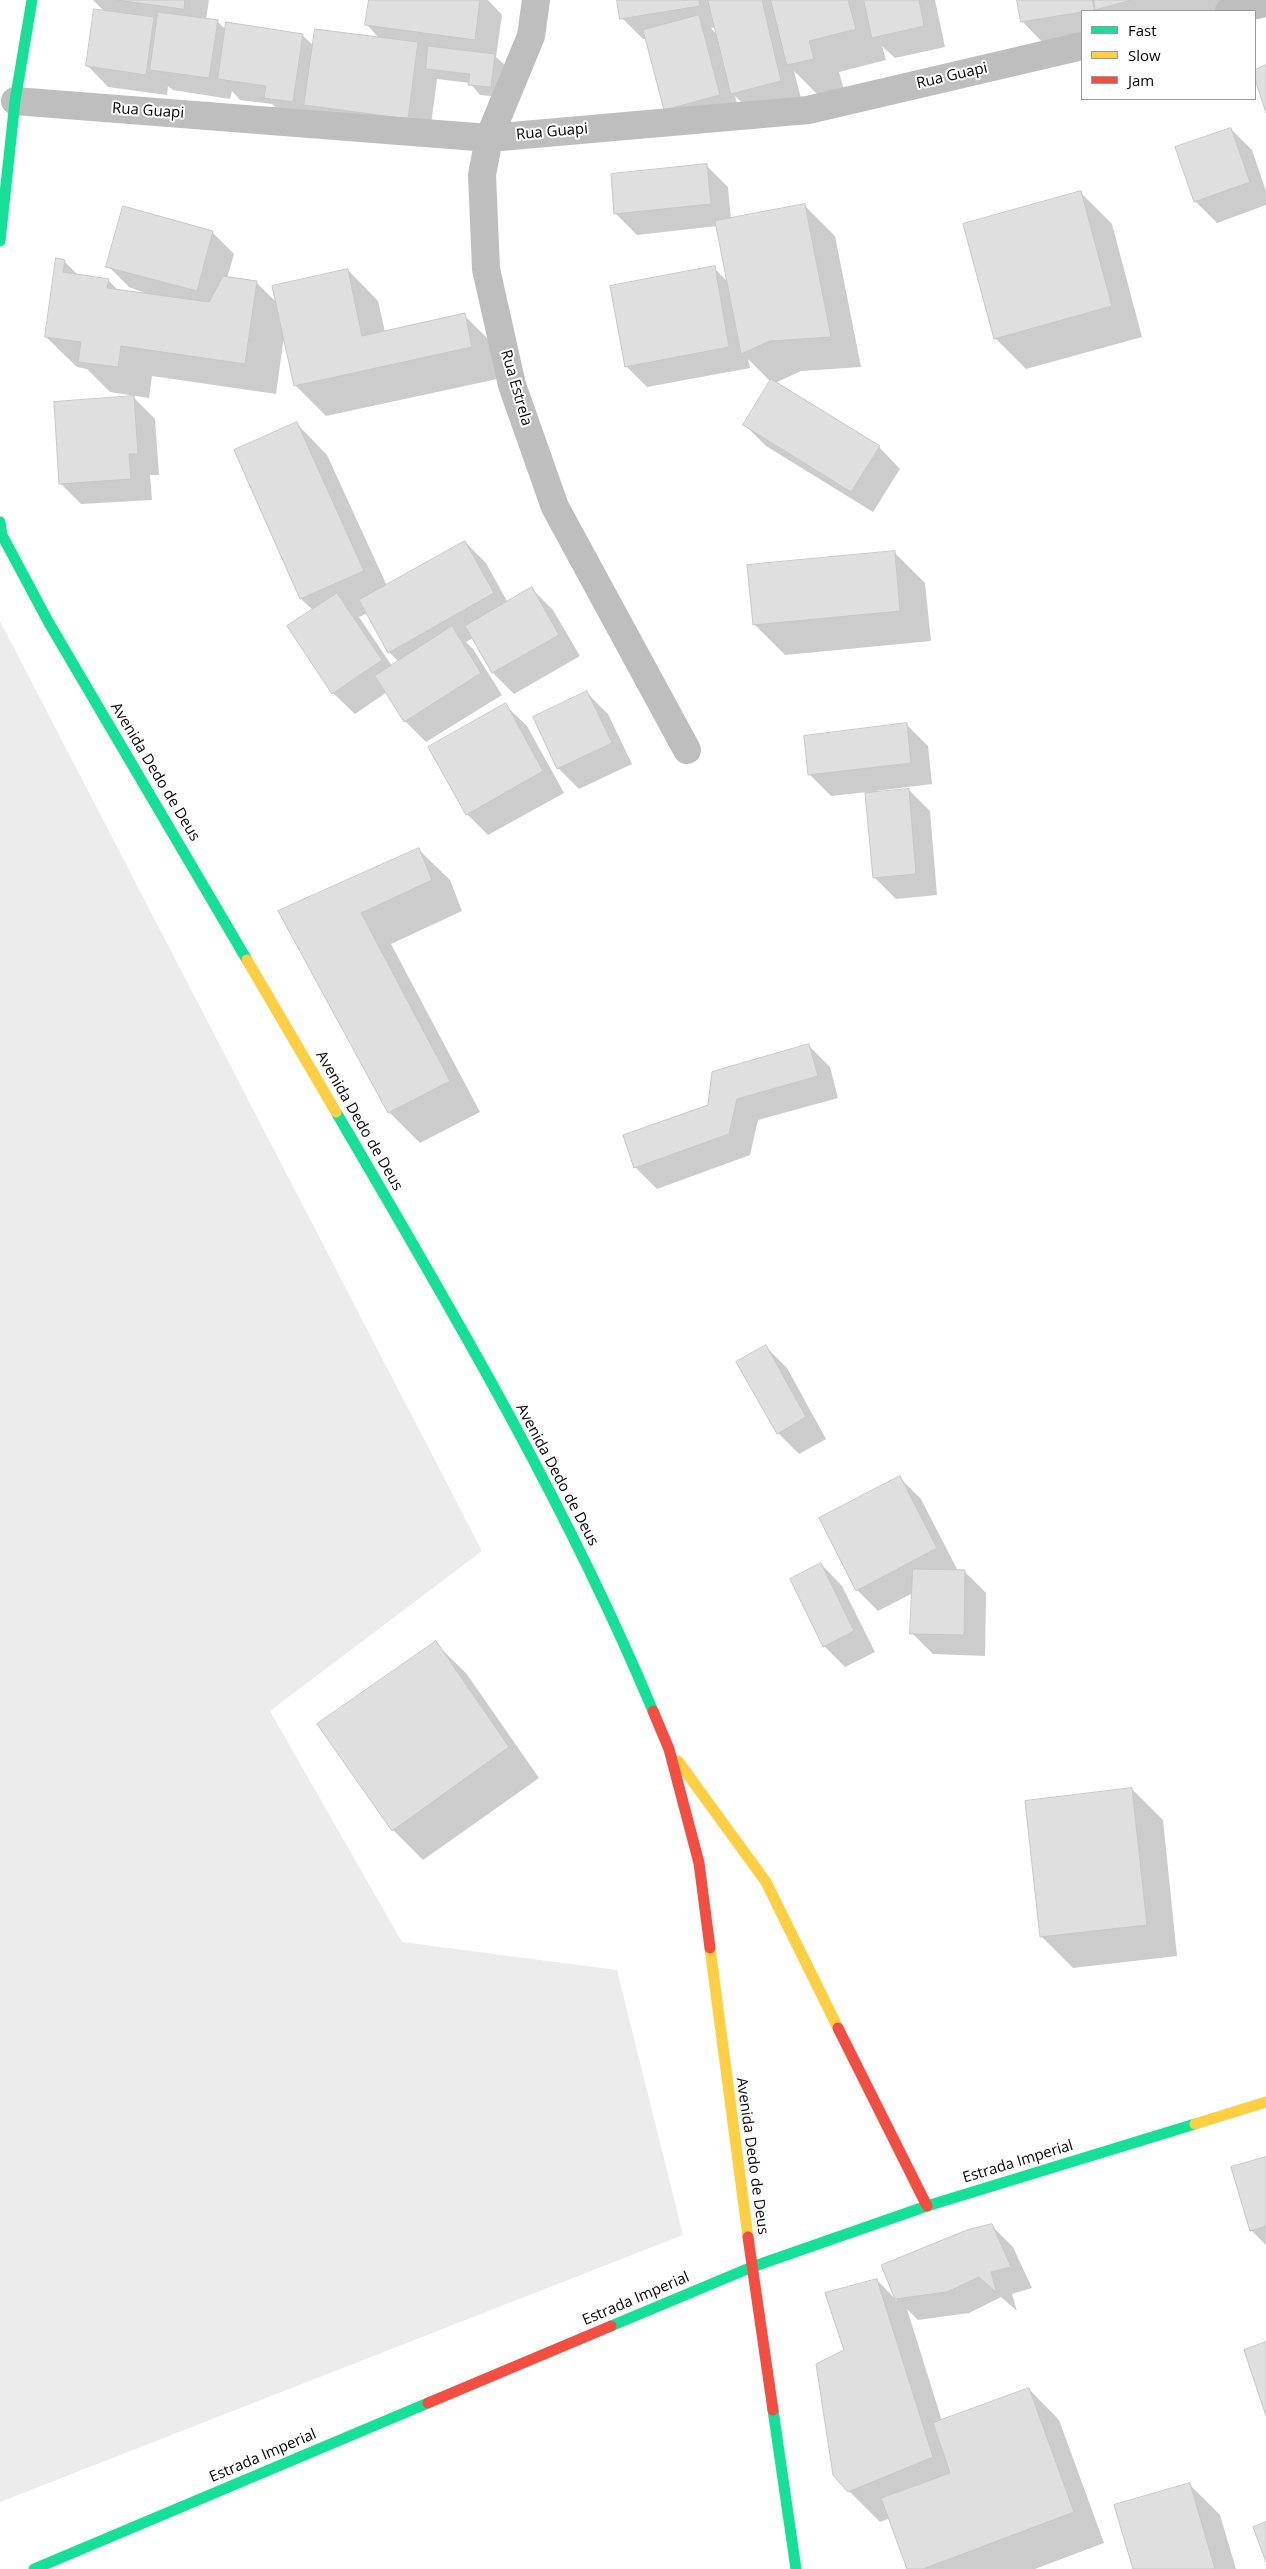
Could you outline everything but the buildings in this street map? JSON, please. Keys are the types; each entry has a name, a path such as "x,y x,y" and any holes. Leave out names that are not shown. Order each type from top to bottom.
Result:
{"main road":[{"path":"0,242 15,101 32,0"},
{"name":"Avenida Dedo de Deus","path":"0,522 2,535 49,623 449,1305 585,1560 623,1639 669,1749 699,1863 752,2267 796,2569"},
{"name":"Avenida Dedo de Deus","path":"669,1749 766,1882 927,2206"},
{"name":"Estrada Imperial","path":"34,2569 752,2267 927,2206 1266,2102"}],"street":[{"name":"Rua Estrela","path":"536,0 531,36 489,138 482,175 486,269 512,385 554,507 687,750"},
{"path":"1234,10 1266,3"},
{"name":"Rua Guapi","path":"15,101 489,138 808,110 1081,46"}],"shaded area":[{"path":"0,621 482,1551 270,1711 402,1942 617,1970 683,2235 0,2502"}],"traffic: fast":[{"path":"0,241 15,101 32,0"},
{"path":"0,522 2,535 49,623 247,960"},
{"path":"336,1112 463,1332 545,1481 583,1557 653,1711"},
{"path":"611,2326 752,2267 927,2206 1195,2124"},
{"path":"34,2569 428,2403"},
{"path":"773,2410 796,2569"}],"traffic: slow":[{"path":"247,960 336,1112"},
{"path":"678,1761 766,1882 838,2028"},
{"path":"710,1948 748,2237"},
{"path":"1195,2124 1266,2102"}],"traffic: jam":[{"path":"653,1711 669,1749 699,1863 710,1948"},
{"path":"838,2028 927,2206"},
{"path":"748,2237 773,2410"},
{"path":"428,2403 611,2326"}]}
